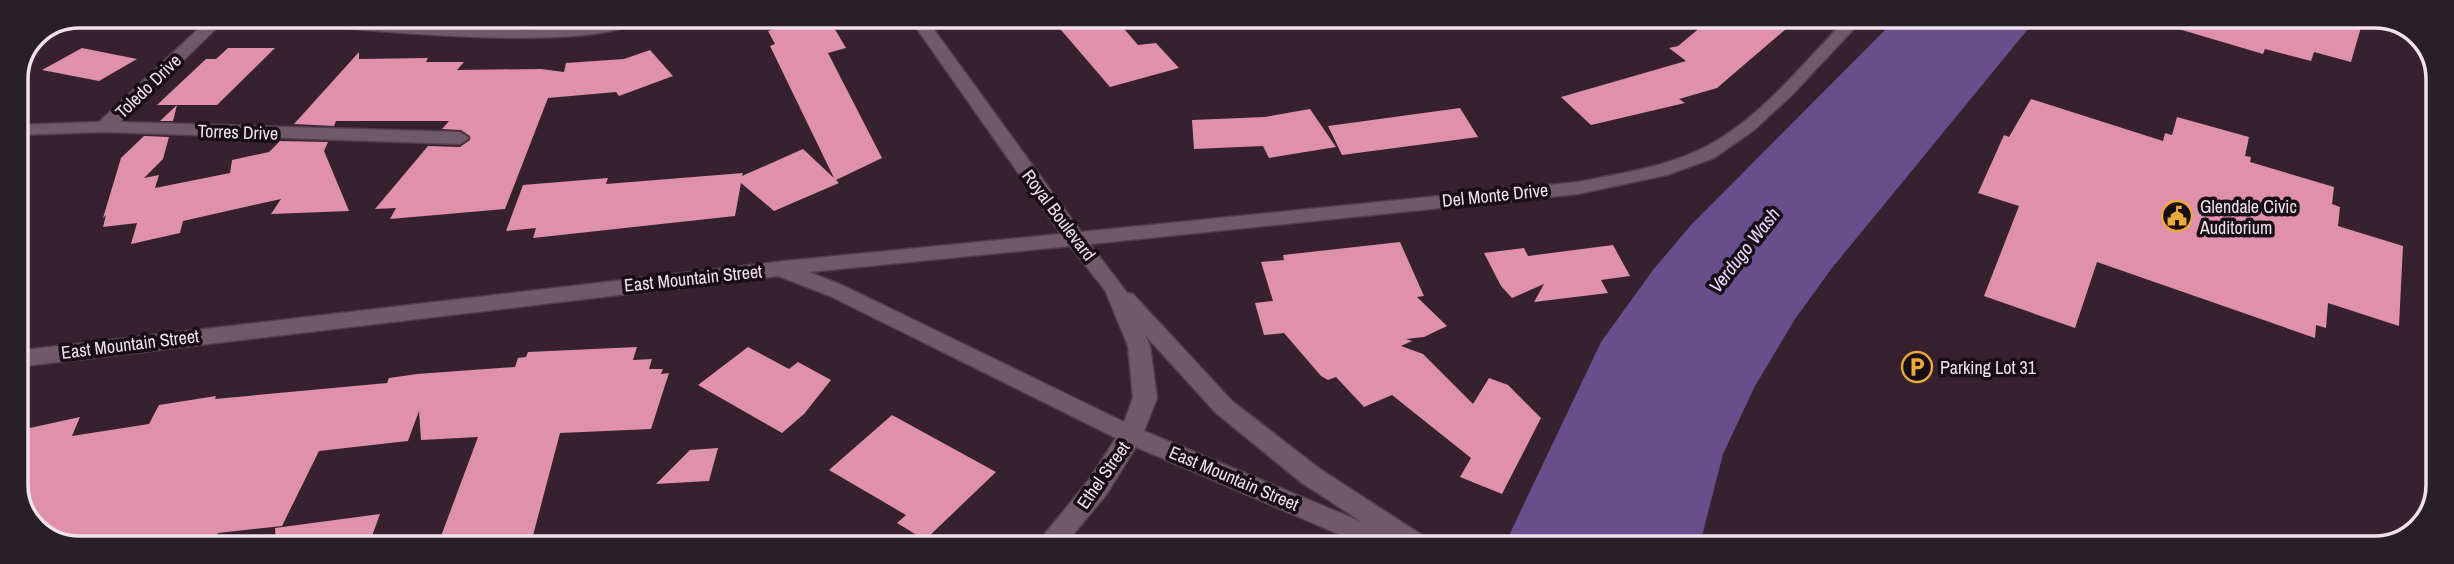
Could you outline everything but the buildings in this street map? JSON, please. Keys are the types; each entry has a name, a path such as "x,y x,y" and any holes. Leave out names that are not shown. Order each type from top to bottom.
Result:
{"street":[{"name":"Toledo Drive","path":"104,127 209,28"},
{"path":"428,28 526,35 600,28"},
{"name":"Royal Boulevard","path":"925,28 1076,241 1115,288 1139,346 1144,391 1131,435"},
{"name":"Del Monte Drive","path":"780,269 1578,188 1670,169 1708,153 1742,132 1846,28"},
{"name":"Torres Drive","path":"28,130 104,127 460,138"},
{"name":"East Mountain Street","path":"28,358 780,269 837,290 1131,435 1370,536"},
{"path":"1115,288 1224,407 1311,476 1404,536"},
{"name":"Ethel Street","path":"1058,536 1097,488 1131,435"}],"water":[{"name":"Verdugo Wash","path":"1887,28 2029,28 1832,268 1795,319 1755,386 1723,454 1702,536 1509,536 1601,342 1653,270 1691,225"}],"place":[{"name":"Glendale Civic Auditorium","path":"2177,216"},
{"name":"Parking Lot 31","path":"1917,367"}]}
